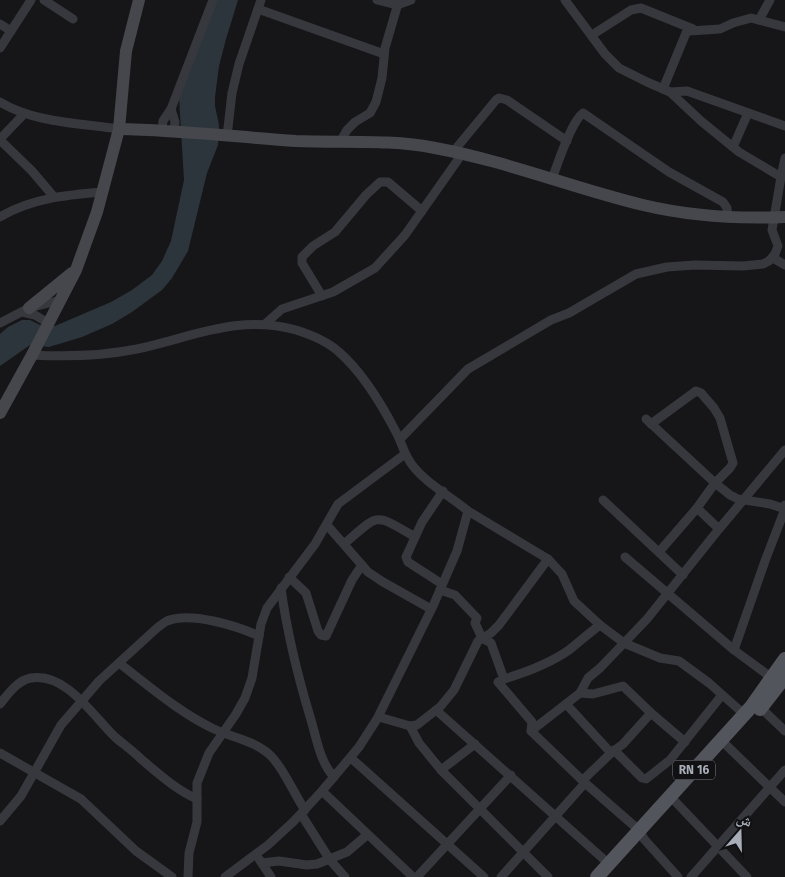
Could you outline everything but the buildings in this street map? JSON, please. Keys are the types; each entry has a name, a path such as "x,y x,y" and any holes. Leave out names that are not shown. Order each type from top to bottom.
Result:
{"main road":[{"name":"RN 16","path":"597,877 609,871 724,744 761,708 779,677 785,659"},
{"name":"RN 16","path":"724,744 745,715 779,677"}],"street":[{"path":"0,48 31,0"},
{"path":"44,0 74,19"},
{"path":"0,413 61,300 83,253 103,192 119,129 125,58 129,34 139,0"},
{"path":"172,131 164,121 171,109 213,0"},
{"path":"377,0 398,2 411,0"},
{"path":"565,0 604,54 620,68 666,90 700,121 733,147 781,177"},
{"path":"759,20 770,0"},
{"path":"340,142 346,130 370,113 373,108 382,78 384,54 398,2"},
{"path":"223,136 239,64 260,5 384,54"},
{"path":"592,36 631,10 641,8 693,29 720,29 746,18 785,27"},
{"path":"0,24 11,31"},
{"path":"666,90 686,33 693,29"},
{"path":"666,90 686,91 785,126"},
{"path":"266,324 282,309 322,296 356,280 375,268 405,235 458,153 499,98 507,100 567,141"},
{"path":"0,102 15,111 50,120 119,129 172,131 223,136 405,144 458,153 645,205 692,214 728,217 780,217"},
{"path":"552,179 567,141 579,115 582,113 669,172 723,202 727,208 728,217"},
{"path":"733,147 748,113"},
{"path":"24,114 0,140 32,171 54,197"},
{"path":"400,439 468,370 551,320 576,309 636,274 667,266 744,266 764,264 773,258 778,246 772,230 780,217 781,177 785,158"},
{"path":"322,296 302,264 302,257 313,246 335,232 366,195 380,182 388,182 422,211"},
{"path":"0,217 32,203 54,197 103,192"},
{"path":"773,258 785,265"},
{"path":"26,310 76,270"},
{"path":"0,323 26,310 61,300"},
{"path":"26,310 48,324"},
{"path":"34,351 65,357 112,353 236,325 266,324 283,326 312,334 340,352 357,371 400,439 405,454 424,477 468,511 548,559 562,574 574,601 624,644 660,658 679,661 745,715"},
{"path":"659,552 697,508 715,483 730,468 733,461 722,422 714,408 701,393 696,391 649,422 715,483 734,498 770,504 785,510"},
{"path":"531,731 580,693 588,678 624,644 785,450"},
{"path":"188,877 189,854 197,822 197,783 203,765 245,698 252,678 264,614 271,600 315,544 338,504 405,454"},
{"path":"444,491 422,522 406,557 408,562 455,596 477,618 475,623 482,638 490,642 504,678"},
{"path":"603,500 683,575"},
{"path":"734,650 785,510 785,504"},
{"path":"697,508 719,529"},
{"path":"225,877 256,854 303,812 351,758 378,716 431,609 456,551 468,511"},
{"path":"344,544 376,518 392,523 415,537"},
{"path":"327,525 368,572 431,609"},
{"path":"625,557 734,650 779,677"},
{"path":"378,716 410,726 417,725 436,710 454,690 474,646 499,625 548,559"},
{"path":"289,577 306,594 318,631 321,635 326,636 352,580 362,565"},
{"path":"281,588 285,621 307,706 324,763 334,778"},
{"path":"0,821 21,796 54,735 81,701 157,628 167,621 182,618 229,624 259,636"},
{"path":"531,731 532,722 498,682 504,678 528,672 549,662 570,649 600,625"},
{"path":"119,663 198,720 265,751 274,759 330,860 346,877"},
{"path":"0,704 20,683 32,678 56,681 81,701 115,736 168,782 186,794 197,798"},
{"path":"580,693 593,694 623,686 685,742"},
{"path":"566,704 613,751 642,778 646,779 670,760 722,695"},
{"path":"761,708 785,731"},
{"path":"436,710 556,816 609,871"},
{"path":"501,877 524,853 584,782 613,751 623,744 651,713"},
{"path":"410,726 420,743 441,770 548,877"},
{"path":"531,731 642,835 678,877"},
{"path":"441,770 475,744"},
{"path":"724,744 785,802"},
{"path":"0,753 82,799 136,851 172,877"},
{"path":"351,758 484,877"},
{"path":"691,877 785,770"},
{"path":"417,877 511,775"},
{"path":"322,791 413,877"},
{"path":"673,800 747,877"},
{"path":"262,863 278,861 312,864 330,860 348,852 368,835"},
{"path":"256,854 271,877"}],"shaded area":[{"path":"216,0 238,0 219,66 215,97 219,125 218,145 207,173 188,251 172,278 162,290 132,312 112,324 82,337 49,347 30,345 0,366 0,334 8,327 22,320 30,320 40,325 55,326 111,302 132,290 152,275 162,261 171,241 184,180 179,97"}]}
